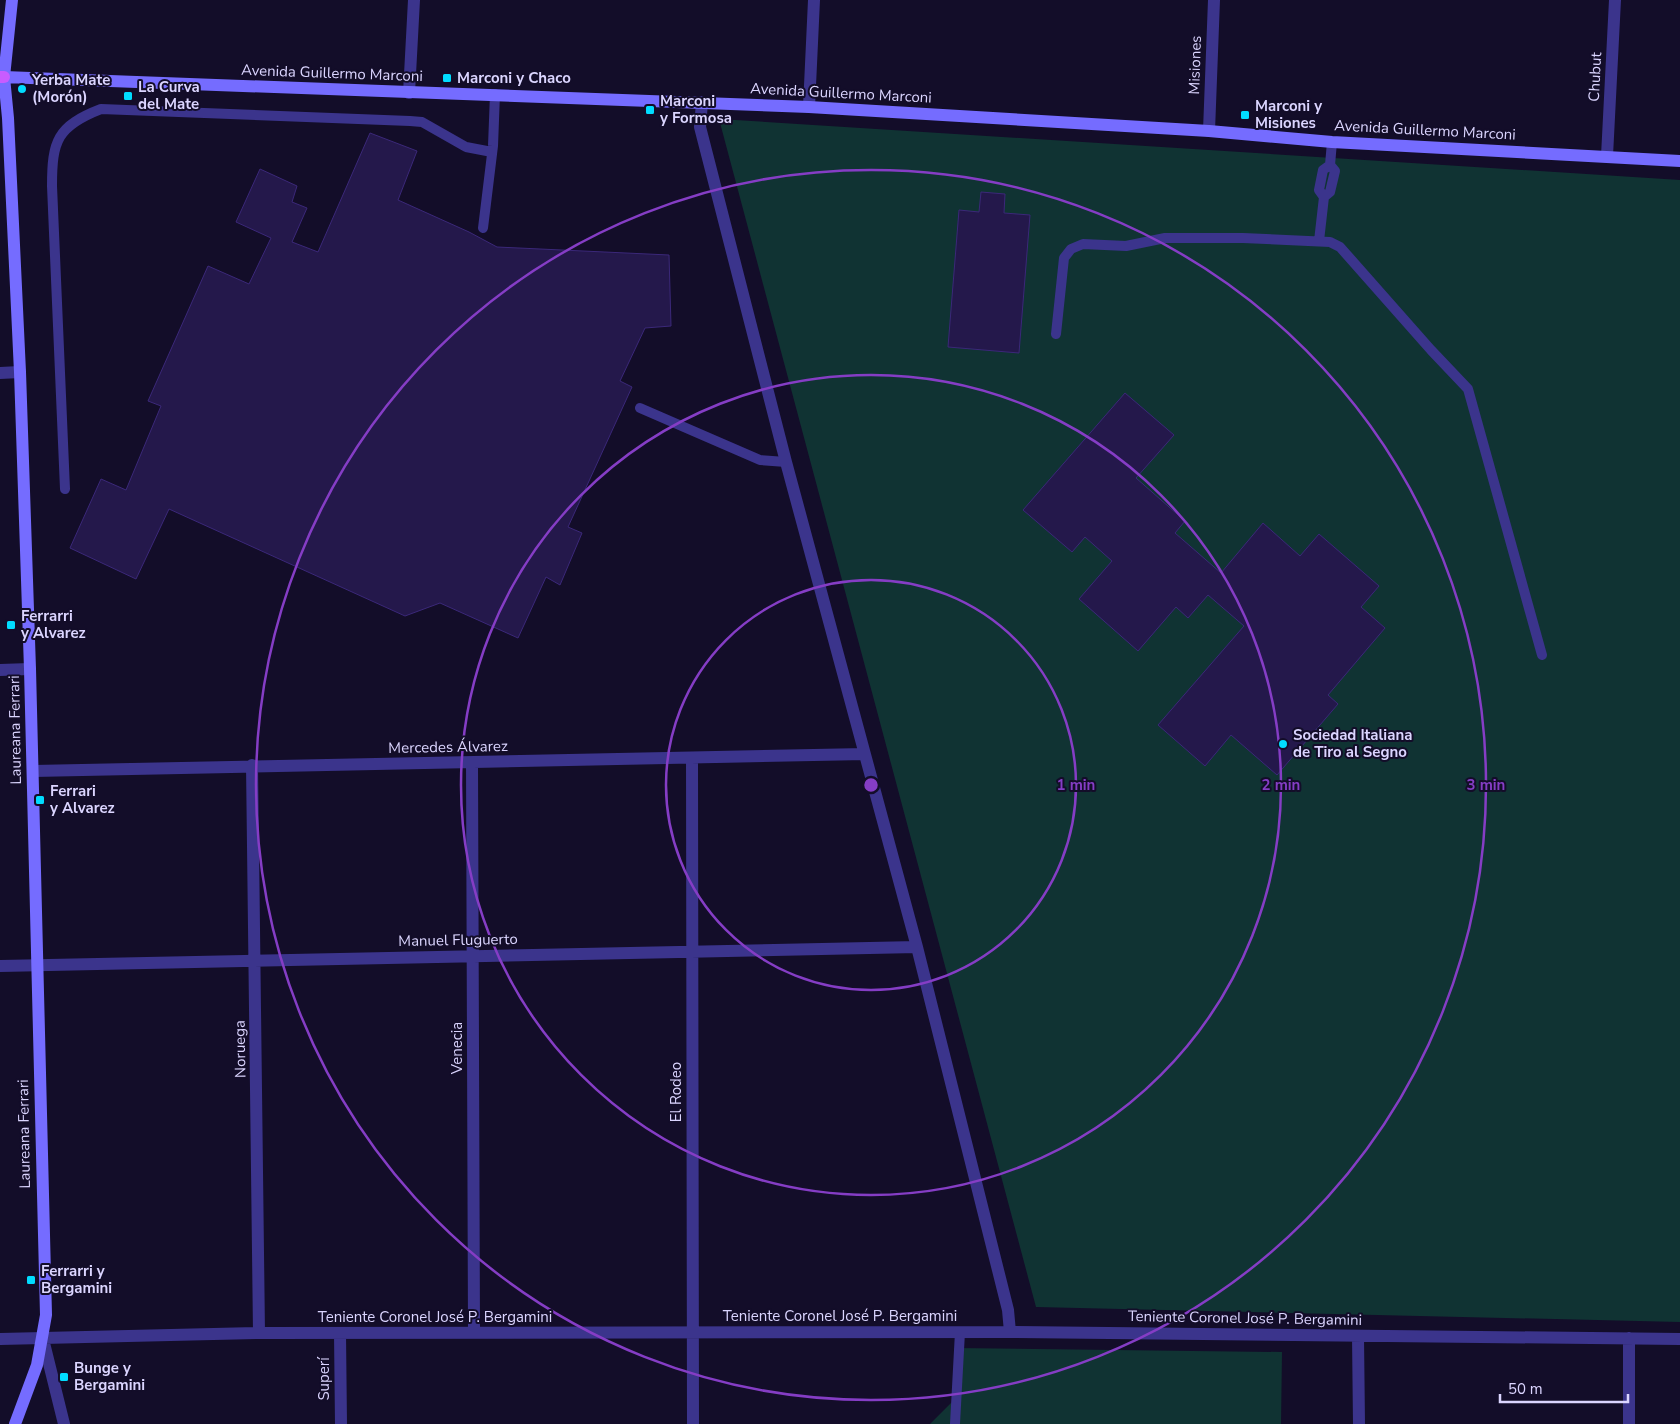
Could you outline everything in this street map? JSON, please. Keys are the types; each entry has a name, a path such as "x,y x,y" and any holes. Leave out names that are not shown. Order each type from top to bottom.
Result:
{"main road":[{"name":"Laureana Ferrari","path":"12,0 2,77 8,118 20,372 30,669 46,1315 37,1365 15,1424"},
{"name":"Avenida Guillermo Marconi","path":"2,77 809,107 1209,131 1332,142 1680,161"}],"street":[{"path":"409,93 414,0"},
{"path":"809,107 814,0"},
{"name":"Misiones","path":"1209,131 1214,0"},
{"name":"Chubut","path":"1607,156 1615,0"},
{"path":"702,102 700,127 786,462 916,947 1008,1310 1010,1332"},
{"path":"0,373 20,372"},
{"path":"0,670 30,669"},
{"name":"Mercedes Álvarez","path":"32,771 252,765 692,759 864,754"},
{"name":"El Rodeo","path":"692,759 693,1424"},
{"name":"Venecia","path":"472,762 474,1333"},
{"name":"Noruega","path":"252,765 259,1333"},
{"name":"Manuel Fluguerto","path":"0,966 916,947"},
{"name":"Teniente Coronel José P. Bergamini","path":"0,1339 259,1333 692,1332 1010,1332 1680,1339"},
{"name":"Superí","path":"340,1333 341,1424"},
{"path":"1358,1336 1359,1424"},
{"path":"1629,1338 1629,1424"},
{"path":"43,1339 64,1424"}],"lane":[{"path":"483,228 492,152 495,94"},
{"path":"65,490 52,186 57,141 68,125 82,116 101,110 410,120 422,122 466,147 492,152"},
{"path":"1319,241 1324,198 1319,190 1323,170 1330,165 1332,142"},
{"path":"1056,334 1064,258 1071,249 1083,244 1126,246 1165,238 1243,238 1330,242 1340,247 1425,344 1468,388 1542,655"},
{"path":"640,408 760,460 786,462"},
{"path":"955,1424 960,1332"}],"green space":[{"name":"Sociedad Italiana de Tiro al Segno","path":"719,119 1680,180 1680,1322 1036,1307"},
{"path":"954,1348 1282,1352 1281,1424 930,1424 954,1400"}],"building":[{"path":"370,133 417,151 398,200 469,232 497,247 669,255 671,326 645,328 620,381 632,387 568,527 582,533 560,585 546,577 518,638 440,603 405,616 169,509 136,579 70,548 101,479 126,490 161,406 148,401 208,266 249,284 271,238 236,222 260,169 297,186 292,202 307,208 292,242 318,252"},
{"path":"981,192 1005,194 1004,213 1030,215 1019,353 948,347 959,210 979,212"},
{"path":"1125,393 1174,435 1136,478 1185,521 1175,533 1221,573 1263,523 1300,556 1319,534 1379,586 1361,607 1385,628 1328,695 1338,704 1277,775 1231,735 1205,766 1158,725 1244,626 1208,595 1188,618 1176,607 1138,651 1079,599 1112,561 1085,537 1072,552 1023,510"}],"place":[{"name":"Marconi y Chaco","path":"447,78"},
{"name":"Yerba Mate (Morón)","path":"22,89"},
{"name":"La Curva del Mate","path":"128,96"},
{"name":"Marconi y Formosa","path":"650,110"},
{"name":"Marconi y Misiones","path":"1245,115"},
{"name":"Ferrarri y Alvarez","path":"11,625"},
{"name":"Sociedad Italiana de Tiro al Segno","path":"1283,744"},
{"name":"Ferrari y Alvarez","path":"40,800"},
{"name":"Ferrarri y Bergamini","path":"31,1280"},
{"name":"Bunge y Bergamini","path":"64,1377"}]}
